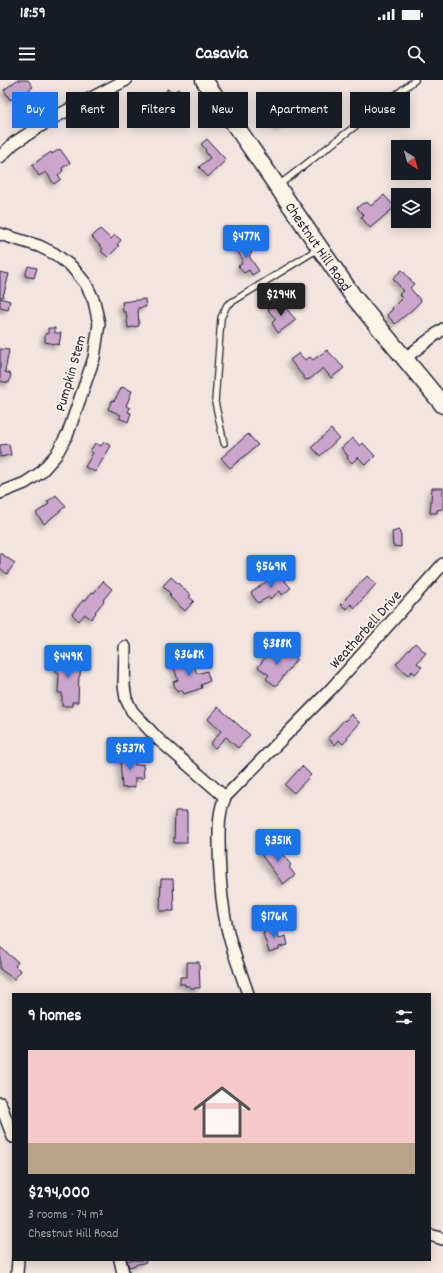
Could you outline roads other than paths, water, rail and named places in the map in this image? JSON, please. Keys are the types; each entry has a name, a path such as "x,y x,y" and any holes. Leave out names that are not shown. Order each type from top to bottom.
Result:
{"main road":[{"name":"Chestnut Hill Road","path":"204,80 353,296 443,405"}],"street":[{"path":"0,157 14,143 53,118 126,80"},
{"name":"Pumpkin Stem","path":"0,234 39,246 55,254 72,267 86,284 94,302 99,324 94,358 68,433 56,455 40,473 25,483 0,493"},
{"path":"404,359 443,329"},
{"name":"Weatherbell Drive","path":"248,993 231,942 221,893 219,866 220,807 225,797 331,689 443,564"},
{"path":"125,648 124,686 126,699 132,711 158,739 225,797"},
{"path":"0,1103 12,1135"},
{"path":"431,1235 443,1239"},
{"path":"17,1273 18,1261"},
{"path":"120,1261 123,1273"}],"lane":[{"path":"277,187 415,80"},
{"path":"224,443 215,402 221,318 227,305 320,248"}]}
